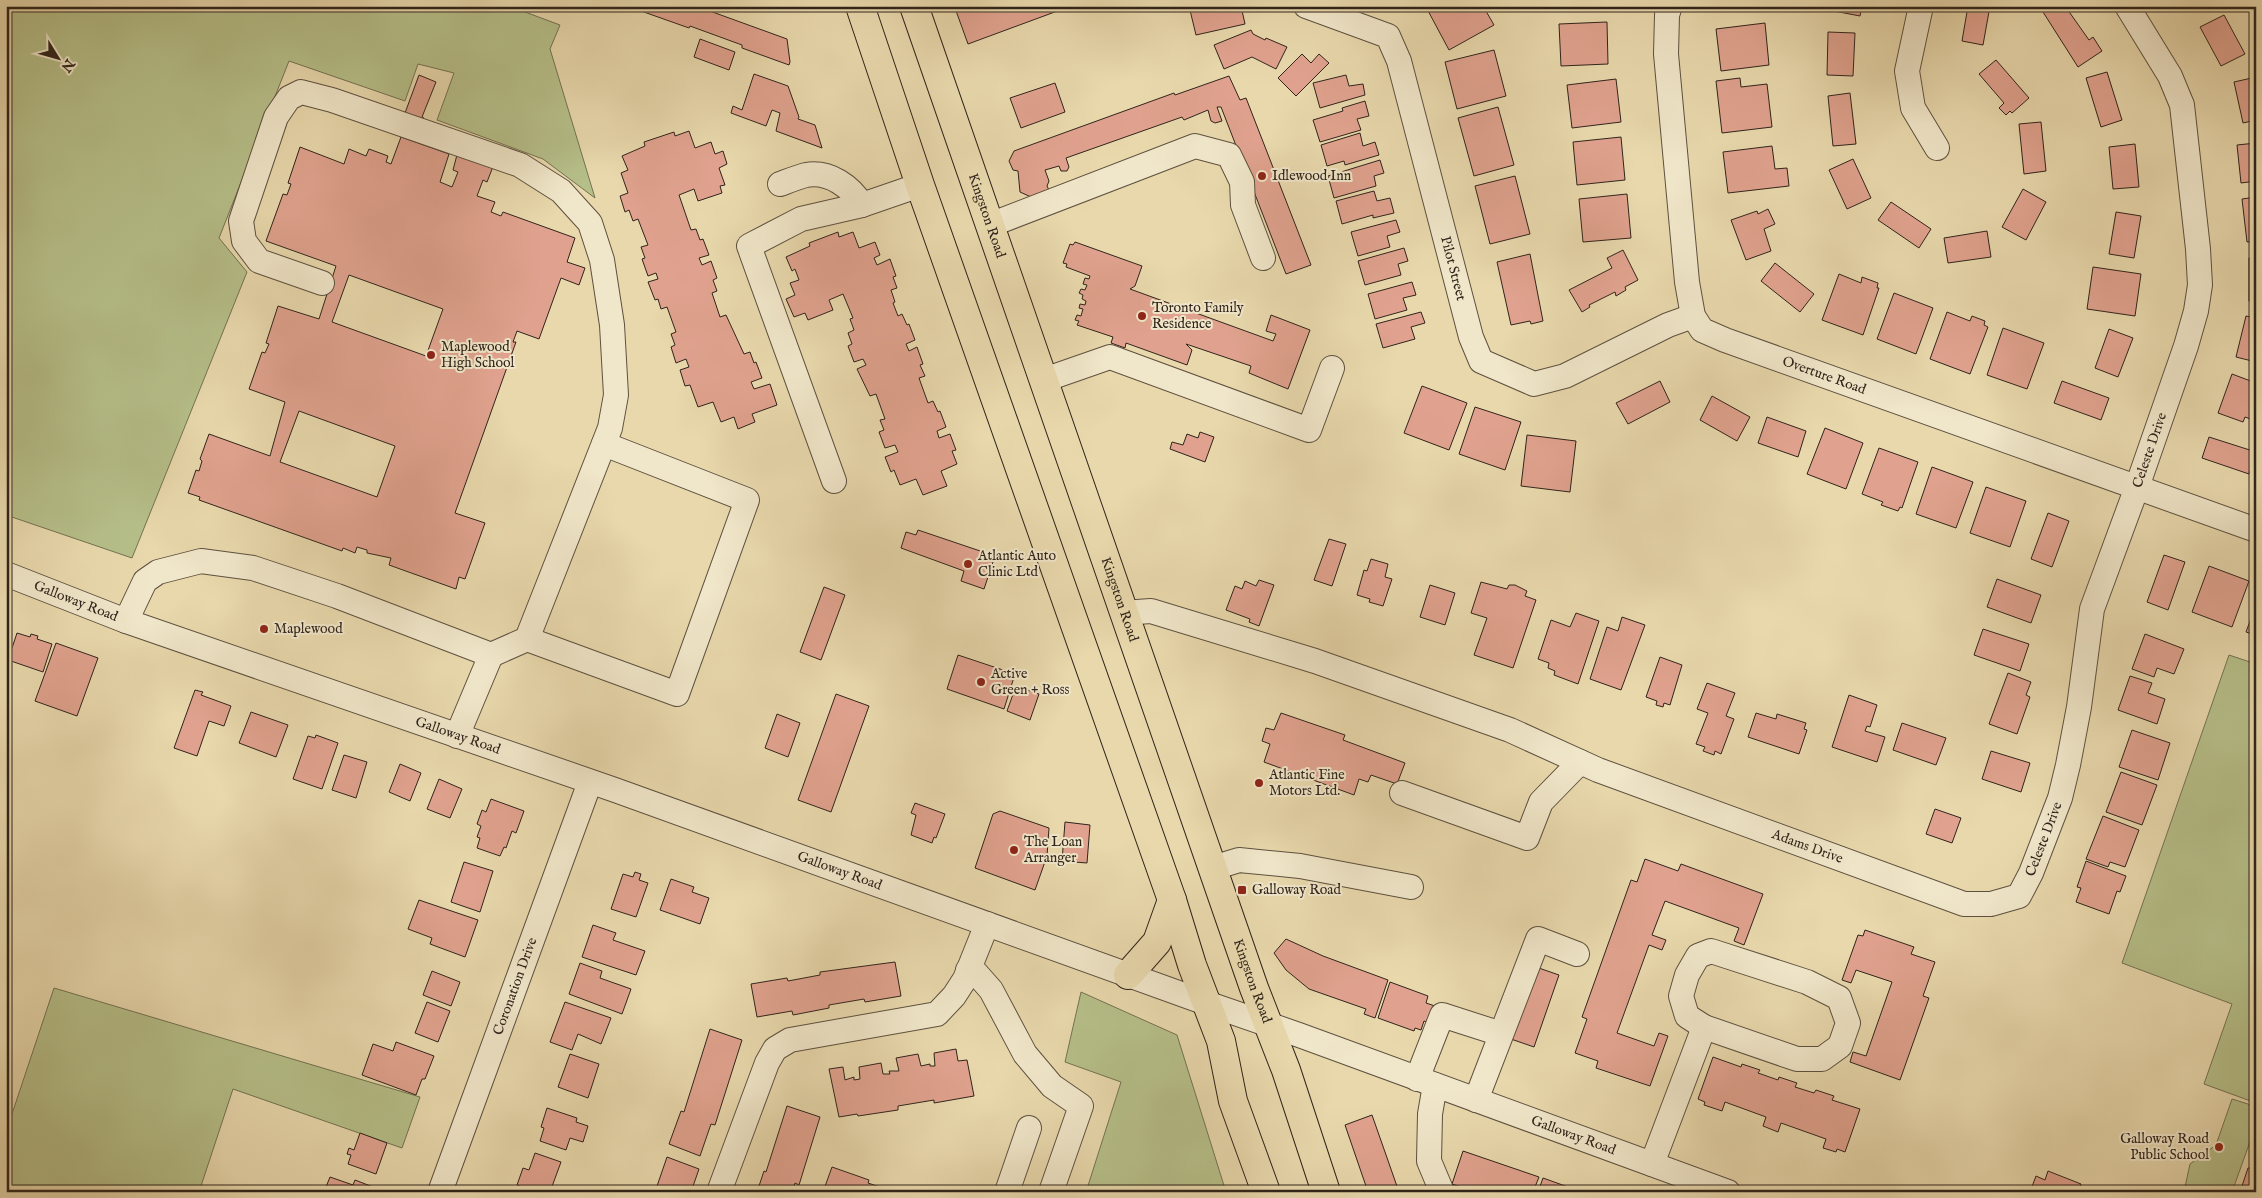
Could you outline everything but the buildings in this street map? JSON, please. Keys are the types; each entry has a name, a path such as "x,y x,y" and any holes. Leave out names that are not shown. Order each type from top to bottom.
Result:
{"main road":[{"path":"860,6 920,185 1172,900 1192,965 1221,1041 1233,1101 1266,1192"},
{"name":"Kingston Road","path":"914,6 1267,1025 1286,1070 1326,1192"},
{"path":"1128,975 1157,942 1172,900"}],"street":[{"name":"Pilot Street","path":"1306,6 1388,36 1400,61 1471,338 1481,361 1534,384 1564,376 1668,325 1693,316"},
{"path":"1670,6 1667,15 1666,54 1693,316"},
{"path":"1921,6 1907,71 1914,108 1937,148"},
{"name":"Celeste Drive","path":"2019,896 2060,798 2079,707 2092,608 2186,346 2196,310 2200,285 2198,249 2182,105 2170,76 2127,6"},
{"path":"322,283 259,261 244,241 241,221 276,117 289,98 301,92 332,100 520,164 561,191 590,223 602,260 612,325 616,395 610,428 527,639"},
{"path":"990,226 1195,146 1229,155 1242,182 1243,205 1263,258"},
{"path":"780,184 808,175 835,179 854,193 862,205"},
{"path":"834,481 749,246 800,220 862,205 920,185"},
{"name":"Overture Road","path":"1693,316 1702,330 1725,340 2256,530"},
{"path":"1044,380 1110,357 1309,430 1332,368"},
{"path":"458,736 491,655 527,639 677,694 747,500 604,444"},
{"path":"126,621 145,581 158,572 201,561 253,568 337,596 491,655"},
{"name":"Galloway Road","path":"6,574 126,621 590,782 1267,1025 1299,1034 1728,1192"},
{"name":"Adams Drive","path":"1124,613 1151,611 1315,661 1510,730 1589,766 1964,904 1992,904 2019,896"},
{"path":"1402,793 1527,838 1541,802 1589,766"},
{"name":"Coronation Drive","path":"440,1192 590,782"},
{"path":"1213,868 1239,860 1300,866 1411,887"},
{"path":"719,1192 768,1061 775,1049 792,1040 933,1016 954,996 965,980 987,924"},
{"path":"1476,1100 1538,939 1577,954"},
{"path":"1712,951 1807,982 1839,998 1848,1023 1840,1046 1822,1059 1797,1059 1704,1028 1686,1016 1681,996 1687,975 1698,956 1712,951"},
{"path":"968,970 976,974 991,990 1025,1054 1052,1086 1081,1106 1051,1192"},
{"path":"1442,1192 1429,1161 1430,1114 1426,1082 1442,1015 1494,1032"},
{"path":"1652,1164 1704,1028"},
{"path":"1006,1192 1029,1128"}],"green space":[{"path":"6,6 509,6 560,25 550,49 595,198 543,159 437,120 454,73 418,64 405,101 289,61 219,238 247,272 132,558 6,515"},
{"path":"2229,655 2256,664 2256,1103 2204,1084 2232,1004 2122,963"},
{"path":"54,988 420,1097 402,1148 233,1089 199,1192 6,1192 6,1132"},
{"path":"1081,992 1177,1035 1226,1192 1086,1192 1121,1082 1065,1062"},
{"path":"2232,1099 2248,1104 2256,1110 2256,1125 2232,1192 2188,1192 2185,1187 2190,1164 2216,1145"}],"place":[{"name":"Idlewood Inn","path":"1262,176"},
{"name":"Toronto Family Residence","path":"1142,316"},
{"name":"Maplewood High School","path":"431,355"},
{"name":"Atlantic Auto Clinic Ltd","path":"968,564"},
{"name":"Maplewood","path":"264,629"},
{"name":"Active Green + Ross","path":"981,682"},
{"name":"Atlantic Fine Motors Ltd.","path":"1259,783"},
{"name":"The Loan Arranger","path":"1014,850"},
{"name":"Galloway Road","path":"1242,890"},
{"name":"Galloway Road Public School","path":"2219,1147"}]}
